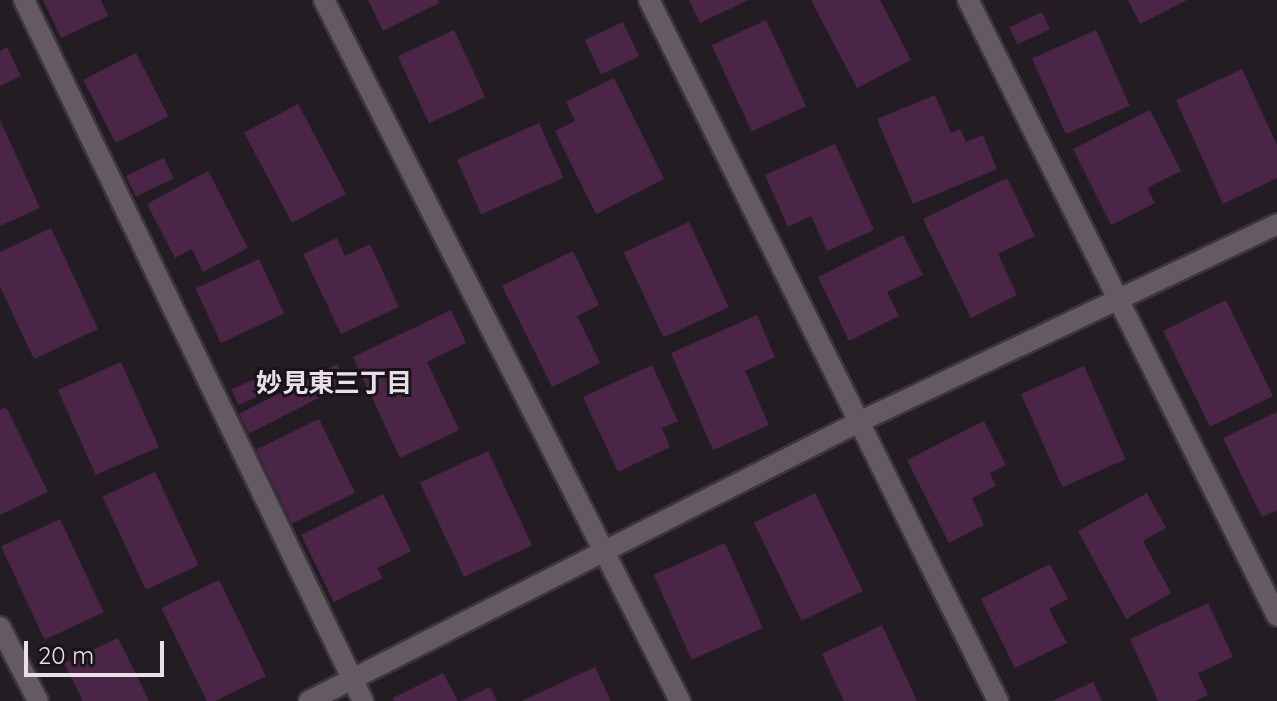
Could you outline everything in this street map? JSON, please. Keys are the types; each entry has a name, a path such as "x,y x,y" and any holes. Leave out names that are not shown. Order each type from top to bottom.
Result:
{"street":[{"path":"24,0 363,701"},
{"path":"324,0 680,701"},
{"path":"649,0 863,420 998,701"},
{"path":"968,0 1116,303 1277,616"},
{"path":"309,701 863,420 1116,303 1277,224"},
{"path":"0,627 38,701"}],"building":[{"path":"43,0 101,0 108,16 61,38"},
{"path":"368,0 438,0 439,3 383,31"},
{"path":"689,0 748,0 700,23"},
{"path":"811,0 880,0 911,60 857,88"},
{"path":"1128,0 1187,0 1140,24"},
{"path":"1042,12 1050,29 1017,44 1009,27"},
{"path":"766,20 806,106 752,131 712,45"},
{"path":"623,22 639,56 601,74 585,40"},
{"path":"454,30 485,97 429,123 398,56"},
{"path":"1096,30 1130,106 1066,134 1032,58"},
{"path":"7,47 21,76 0,86 0,51"},
{"path":"136,53 168,116 116,143 83,80"},
{"path":"1242,69 1277,145 1277,178 1223,204 1176,100"},
{"path":"614,78 664,179 596,214 555,131 575,121 566,102"},
{"path":"935,95 951,133 960,129 966,142 983,135 997,169 913,204 877,119"},
{"path":"298,104 346,194 292,223 244,133"},
{"path":"1150,110 1181,171 1147,188 1155,203 1111,225 1073,149"},
{"path":"0,120 40,208 0,226"},
{"path":"539,123 563,178 481,214 457,160"},
{"path":"835,144 874,230 827,251 811,216 788,227 765,175"},
{"path":"164,158 174,179 136,197 126,176"},
{"path":"208,171 248,248 203,272 192,249 175,258 147,204"},
{"path":"1007,178 1035,236 998,254 1017,295 971,318 923,219"},
{"path":"689,222 729,307 663,338 624,252"},
{"path":"51,228 98,329 34,359 0,287 0,252"},
{"path":"903,235 923,275 887,292 899,316 849,341 818,277"},
{"path":"337,238 345,256 370,244 399,307 341,334 303,254"},
{"path":"573,251 599,305 577,316 600,363 552,387 502,286"},
{"path":"259,259 284,313 221,343 196,289"},
{"path":"1226,300 1273,396 1210,427 1163,331"},
{"path":"451,310 466,343 427,362 459,430 400,458 353,357"},
{"path":"757,315 775,357 745,371 769,425 713,450 671,353"},
{"path":"121,362 159,447 96,475 58,390"},
{"path":"337,364 347,384 249,434 239,414"},
{"path":"652,365 678,421 662,428 670,447 618,472 583,397"},
{"path":"1084,366 1125,459 1062,487 1021,394"},
{"path":"266,374 273,390 238,405 231,389"},
{"path":"6,407 48,492 0,515 0,410"},
{"path":"1277,412 1277,510 1262,517 1223,438"},
{"path":"319,419 355,493 292,523 256,450"},
{"path":"984,421 1006,465 990,473 996,486 972,498 984,525 949,543 907,460"},
{"path":"488,451 532,545 464,577 420,483"},
{"path":"155,472 199,565 146,590 102,497"},
{"path":"815,493 863,591 802,621 754,523"},
{"path":"1147,493 1166,528 1143,541 1171,593 1126,619 1078,531"},
{"path":"383,494 411,551 377,568 383,578 334,602 301,535"},
{"path":"60,519 104,612 45,640 1,546"},
{"path":"725,543 763,628 692,660 654,575"},
{"path":"1050,564 1068,599 1049,609 1067,643 1015,668 981,599"},
{"path":"219,580 266,676 215,701 207,701 161,608"},
{"path":"1208,603 1233,657 1198,673 1208,695 1195,701 1158,701 1130,639"},
{"path":"882,625 917,701 844,701 822,654"},
{"path":"118,638 149,701 83,701 64,663"},
{"path":"595,667 611,701 522,701"},
{"path":"443,673 458,701 394,701 393,698"},
{"path":"1093,682 1102,701 1052,701"},
{"path":"490,687 497,701 461,701"}],"district":[{"name":"妙見東三丁目","path":"334,383"}]}
